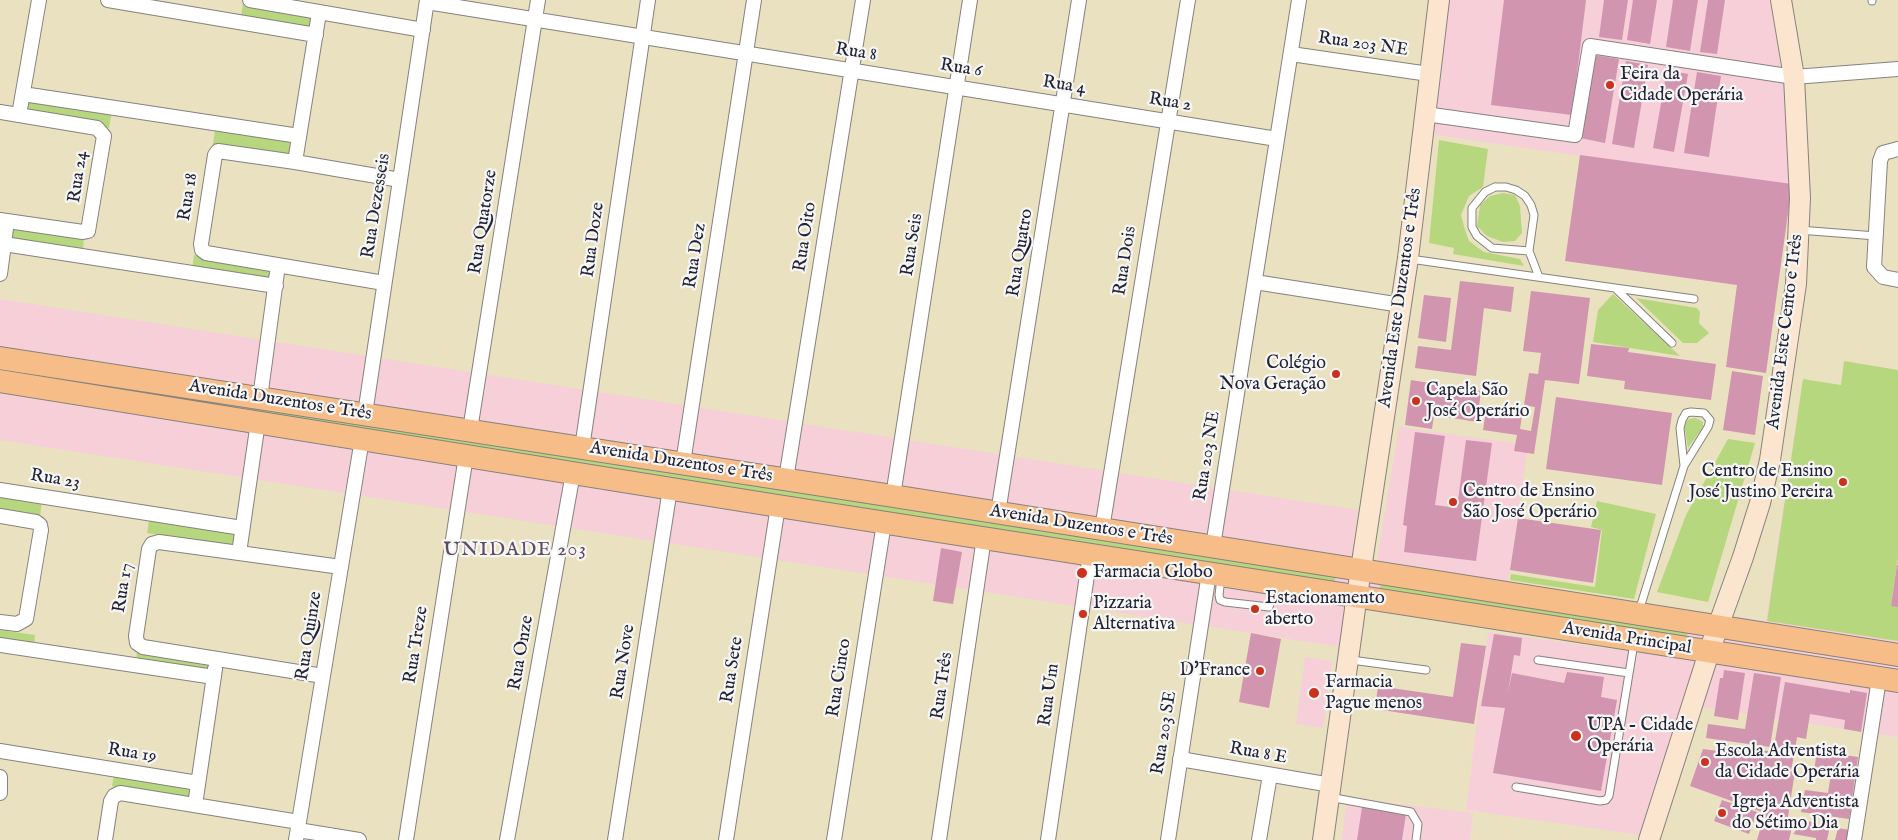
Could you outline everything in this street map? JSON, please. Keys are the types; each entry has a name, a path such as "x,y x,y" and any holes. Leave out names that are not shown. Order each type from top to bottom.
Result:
{"main road":[{"name":"Avenida Este Duzentos e Três","path":"1324,840 1357,596 1408,258 1439,0"},
{"name":"Avenida Este Cento e Três","path":"1649,840 1718,626 1744,557 1770,460 1796,284 1799,230 1800,173 1794,77 1781,0"},
{"name":"Avenida Duzentos e Três","path":"0,358 1361,570"},
{"name":"Avenida Duzentos e Três","path":"0,381 670,489 1357,596"},
{"name":"Avenida Principal","path":"1361,570 1898,655"},
{"name":"Avenida Principal","path":"1357,596 1888,680"},
{"path":"1690,622 1702,632 1710,652"}],"street":[{"path":"19,115 39,0"},
{"path":"108,0 316,35"},
{"path":"250,0 423,30"},
{"name":"Rua Quatorze","path":"470,430 538,0"},
{"name":"Rua Doze","path":"582,448 648,0"},
{"name":"Rua Dez","path":"683,463 754,0"},
{"name":"Rua Oito","path":"786,479 863,0"},
{"name":"Rua Seis","path":"894,496 970,0"},
{"name":"Rua Quatro","path":"998,513 1080,0"},
{"name":"Rua Dois","path":"1102,529 1188,0"},
{"name":"Rua 203 NE","path":"1213,546 1299,0"},
{"name":"Rua Dezesseis","path":"364,414 427,1 535,20"},
{"path":"295,162 320,12"},
{"path":"535,20 746,54"},
{"path":"1425,114 1575,135 1590,46 1794,77 1898,69"},
{"name":"Rua 8","path":"746,54 905,80"},
{"name":"Rua 203 NE","path":"1291,54 1429,74"},
{"name":"Rua 6","path":"905,80 1010,96"},
{"path":"23,94 299,136"},
{"name":"Rua 4","path":"1010,96 1112,113"},
{"name":"Rua 24","path":"0,112 97,128 104,136 88,231 83,232 4,221 4,244 0,274"},
{"name":"Rua 2","path":"1112,113 1277,140"},
{"path":"1894,280 1883,277 1874,266 1881,156 1888,150 1898,149"},
{"name":"Rua 18","path":"384,283 206,254 202,250 215,155 222,150 400,180"},
{"path":"4,244 276,286"},
{"path":"260,398 278,265"},
{"path":"1255,282 1401,306"},
{"path":"239,553 258,422"},
{"name":"Rua Quinze","path":"298,831 362,439"},
{"name":"Rua Treze","path":"406,840 466,456"},
{"name":"Rua Onze","path":"507,840 573,473"},
{"name":"Rua Nove","path":"615,840 670,489"},
{"name":"Rua 23","path":"0,490 242,528"},
{"name":"Rua Sete","path":"726,840 778,506"},
{"path":"0,516 36,522 40,525 41,530 26,619 17,624 0,622"},
{"name":"Rua Cinco","path":"834,840 884,522"},
{"name":"Rua Três","path":"939,840 984,538"},
{"name":"Rua 17","path":"323,676 143,647 137,643 136,636 149,550 152,544 159,542 341,567"},
{"name":"Rua Um","path":"1048,840 1090,555"},
{"name":"Rua 203 SE","path":"1168,840 1180,759 1215,574"},
{"path":"0,645 214,677"},
{"path":"195,804 217,658"},
{"path":"1854,840 1888,680"},
{"name":"Rua 19","path":"0,751 198,783"},
{"name":"Rua 8 E","path":"1180,759 1270,775 1330,791"},
{"path":"1259,840 1270,775"},
{"path":"0,777 0,793"},
{"path":"105,840 111,800 120,793 195,804 298,831 355,839"}],"lane":[{"path":"1529,251 1492,248 1477,236 1472,227 1472,208 1485,192 1495,188 1506,187 1516,190 1525,196 1531,205 1534,215 1529,251 1539,277"},
{"path":"1799,230 1876,236"},
{"path":"1408,258 1694,299"},
{"path":"1615,288 1672,343"},
{"path":"1639,614 1684,466 1708,427 1710,420 1704,414 1686,413 1682,420 1680,428 1684,466"},
{"path":"1516,787 1600,802 1606,800 1609,796 1635,640"},
{"path":"1348,660 1426,670"},
{"path":"1538,660 1629,674"},
{"path":"1330,791 1410,812 1418,824 1416,840"}],"shaded area":[{"name":"Feira da Cidade Operária","path":"1448,0 1770,0 1789,120 1792,187 1430,134"},
{"path":"0,299 1358,510 1351,560 1766,621 1803,379 1898,395 1898,737 1701,707 1713,662 1362,602 1354,649 0,440"},
{"name":"Centro de Ensino São José Operário","path":"1399,427 1528,445 1508,582 1377,560"},
{"name":"UPA - Cidade Operária","path":"1488,632 1704,662 1641,835 1466,810"},
{"name":"Farmacia Pague menos","path":"1305,657 1332,661 1323,728 1296,724"},
{"path":"1347,798 1473,813 1470,840 1342,840"}],"green space":[{"path":"243,2 312,15 310,31 241,18"},
{"path":"27,98 112,112 109,128 25,113"},
{"path":"215,130 295,142 292,157 213,144"},
{"path":"1439,140 1488,149 1483,187 1469,196 1461,215 1465,230 1469,241 1484,252 1520,259 1524,266 1453,254 1454,248 1429,243"},
{"path":"1503,193 1515,195 1520,206 1522,233 1515,241 1503,242 1487,236 1477,226 1480,205 1490,196"},
{"path":"9,226 84,237 83,251 7,240"},
{"path":"194,255 275,268 273,283 192,270"},
{"path":"1613,294 1680,356 1593,342 1598,310"},
{"path":"1636,298 1697,308 1700,312 1699,323 1709,333 1697,343 1683,343"},
{"name":"Centro de Ensino José Justino Pereira","path":"1844,361 1898,370 1898,558 1891,605 1898,607 1898,641 1767,621 1803,379 1841,385"},
{"path":"0,363 1336,574 1334,584 0,372"},
{"path":"1696,418 1703,422 1703,427 1688,448 1684,424 1689,419"},
{"path":"1728,439 1755,443 1708,602 1657,592 1686,515"},
{"path":"0,495 42,501 40,517 0,510"},
{"path":"1597,501 1656,514 1634,599 1510,580 1511,574 1595,587 1602,530 1591,527"},
{"path":"149,521 235,533 234,546 147,533"},
{"path":"1381,582 1688,631 1686,641 1379,592"},
{"path":"0,630 35,635 34,648 0,643"},
{"path":"137,651 214,662 212,674 136,663"},
{"path":"114,775 193,787 191,799 112,786"}],"building":[{"path":"1504,0 1586,0 1572,115 1491,105"},
{"path":"1604,0 1628,0 1622,40 1599,37"},
{"path":"1633,0 1657,0 1650,44 1627,40"},
{"path":"1673,0 1698,0 1690,51 1666,47"},
{"path":"1708,0 1725,0 1717,54 1700,52"},
{"path":"1594,55 1619,59 1605,143 1580,138"},
{"path":"1626,61 1648,65 1634,148 1612,144"},
{"path":"1667,70 1688,74 1674,152 1653,148"},
{"path":"1697,72 1721,76 1709,157 1684,153"},
{"path":"1580,155 1792,184 1766,373 1726,367 1737,285 1565,261"},
{"path":"1460,281 1514,287 1511,312 1484,308 1476,376 1415,368 1418,346 1451,350"},
{"path":"1531,291 1590,298 1579,384 1545,380 1534,454 1514,451 1517,435 1483,430 1486,410 1522,415 1520,429 1531,431 1535,407 1524,405 1529,373 1538,374 1541,353 1523,351"},
{"path":"1424,295 1451,298 1446,342 1418,338"},
{"path":"1591,344 1629,348 1628,352 1716,364 1711,400 1624,389 1625,381 1587,376"},
{"path":"1732,371 1763,376 1755,435 1723,430"},
{"path":"1411,380 1481,391 1477,422 1434,415 1432,429 1405,425"},
{"path":"1556,397 1672,413 1662,485 1546,469"},
{"path":"1415,432 1445,436 1435,505 1457,508 1466,440 1492,443 1476,561 1404,552 1407,526 1403,525"},
{"path":"1518,518 1601,530 1593,583 1510,570"},
{"path":"941,548 962,552 953,604 933,601"},
{"path":"1898,565 1898,607 1891,606"},
{"name":"D'France","path":"1251,633 1281,639 1269,708 1239,702"},
{"path":"1494,634 1522,638 1520,656 1514,655 1508,693 1512,673 1564,683 1567,672 1604,677 1601,697 1617,700 1601,791 1493,773 1505,708 1481,706"},
{"path":"1461,643 1486,646 1474,724 1375,709 1378,686 1453,697"},
{"path":"1724,670 1745,673 1738,720 1714,716 1720,678 1723,678"},
{"path":"1754,673 1781,677 1770,747 1706,738 1708,724 1745,729"},
{"path":"1785,682 1850,693 1850,690 1867,693 1861,732 1844,729 1845,720 1810,714 1806,739 1797,737 1795,751 1774,747"},
{"path":"1721,744 1794,755 1791,771 1795,771 1788,817 1794,818 1789,840 1757,840 1765,813 1690,786 1703,749 1718,751"},
{"path":"1817,751 1858,757 1849,819 1801,812 1805,790 1828,793 1831,774 1814,771"},
{"path":"1722,800 1757,812 1749,834 1714,821"},
{"path":"1362,807 1406,814 1402,840 1357,840"},
{"path":"1797,819 1812,822 1811,825 1830,826 1827,840 1816,840 1816,838 1793,834"},
{"path":"1838,828 1850,830 1849,840 1835,840"}],"place":[{"name":"Feira da Cidade Operária","path":"1610,85"},
{"name":"Colégio Nova Geração","path":"1336,374"},
{"name":"Capela São José Operário","path":"1416,401"},
{"name":"Centro de Ensino José Justino Pereira","path":"1843,482"},
{"name":"Centro de Ensino São José Operário","path":"1453,502"},
{"name":"Farmacia Globo","path":"1082,573"},
{"name":"Estacionamento aberto","path":"1255,609"},
{"name":"Pizzaria Alternativa","path":"1083,614"},
{"name":"D'France","path":"1260,671"},
{"name":"Farmacia Pague menos","path":"1314,693"},
{"name":"UPA - Cidade Operária","path":"1576,736"},
{"name":"Escola Adventista da Cidade Operária","path":"1705,762"},
{"name":"Igreja Adventista do Sétimo Dia","path":"1722,813"}],"district":[{"name":"UNIDADE 203","path":"515,551"}]}
